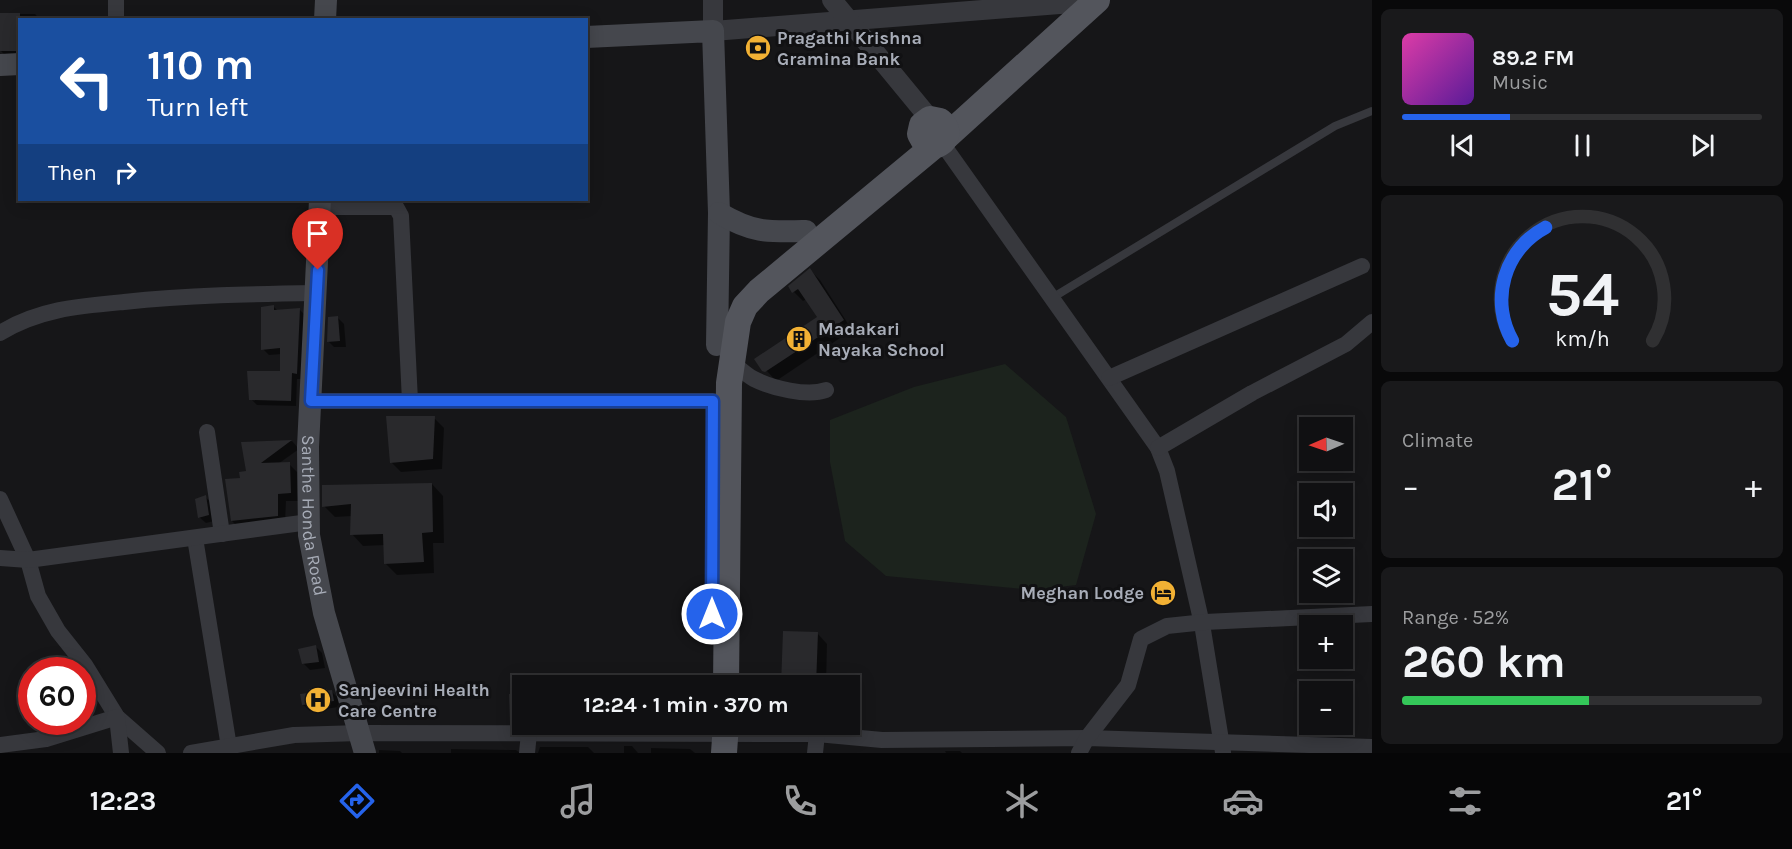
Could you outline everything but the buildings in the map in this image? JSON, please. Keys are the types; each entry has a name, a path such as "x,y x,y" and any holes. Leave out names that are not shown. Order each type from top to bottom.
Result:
{"main road":[{"path":"325,18 326,0"},
{"path":"724,350 745,306 759,291 935,133 1071,3"},
{"path":"588,37 713,31 724,350 726,675"},
{"path":"0,64 18,64"},
{"path":"711,675 713,401 724,350 729,303 740,288 806,231 935,133"},
{"name":"Santhe Honda Road","path":"320,203 311,401 309,535 324,613 362,743"},
{"path":"718,213 749,229 806,231"}],"street":[{"path":"116,0 116,18"},
{"path":"713,0 713,31 1071,3"},
{"path":"832,0 935,133 1158,448 1167,471 1202,624 1222,747"},
{"path":"320,203 396,207 400,216 410,401"},
{"path":"1109,378 1362,266"},
{"path":"0,333 15,323 58,309 203,295 317,293"},
{"path":"1158,448 1252,393 1346,344 1372,322"},
{"path":"724,350 752,379 778,388 819,393 826,390"},
{"path":"311,401 713,401"},
{"path":"207,432 222,534"},
{"path":"0,499 27,560 43,605 117,717 158,753"},
{"path":"0,558 27,560 309,522"},
{"path":"195,538 229,750"},
{"path":"1083,746 1128,685 1141,639 1167,627 1286,616 1372,614"},
{"path":"0,745 48,746 117,717"},
{"path":"117,717 121,753"},
{"path":"191,753 229,750 294,735 362,743 512,735"},
{"path":"527,753 529,735"},
{"path":"592,735 717,737 784,735"},
{"path":"815,753 817,735"},
{"path":"822,735 881,746 1372,747"}],"lane":[{"path":"1052,298 1335,126 1372,111"}],"shaded area":[{"path":"1005,364 1066,417 1096,514 1076,585 1034,590 886,576 845,541 830,462 830,420 914,387"}],"place":[{"name":"Pragathi Krishna Gramina Bank","path":"758,48"},
{"name":"Madakari Nayaka School","path":"799,339"},
{"name":"Meghan Lodge","path":"1163,593"},
{"name":"Sanjeevini Health Care Centre","path":"318,700"}],"route":[{"path":"318,270 311,401 713,401 712,614"}]}
